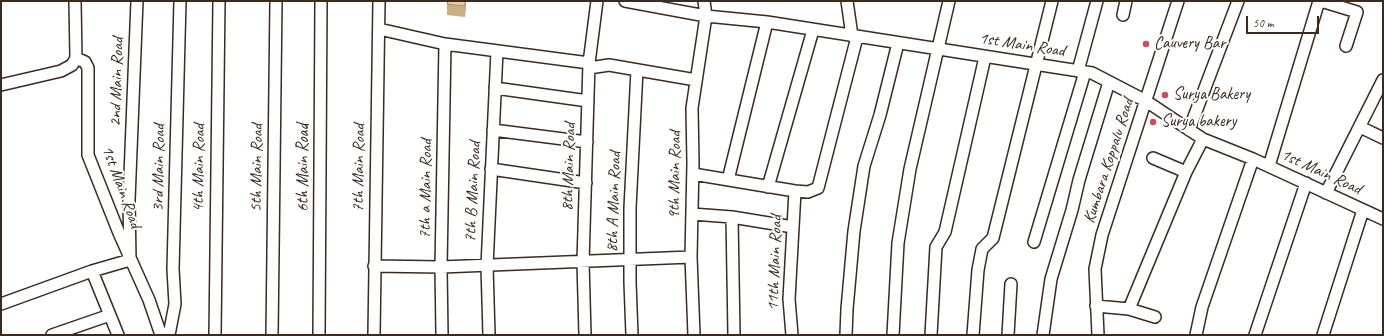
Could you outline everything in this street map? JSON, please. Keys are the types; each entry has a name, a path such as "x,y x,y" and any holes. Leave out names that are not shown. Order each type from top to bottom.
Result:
{"street":[{"path":"1,85 61,71 72,65 76,58 76,1"},
{"name":"2nd Main Road","path":"130,260 130,200 136,1"},
{"name":"3rd Main Road","path":"169,335 175,304 173,269 180,1"},
{"name":"4th Main Road","path":"215,335 219,1"},
{"name":"5th Main Road","path":"272,335 276,1"},
{"name":"6th Main Road","path":"319,335 321,1"},
{"name":"7th Main Road","path":"374,335 379,1"},
{"name":"8th Main Road","path":"585,335 583,262 589,65 597,1"},
{"name":"1st Main Road","path":"624,1 706,16 767,22 1092,73 1146,101 1203,139 1269,166 1383,219"},
{"name":"9th Main Road","path":"694,335 691,257 693,174 692,108 706,16 704,1"},
{"path":"693,174 795,191 808,192 818,188 855,36 847,1"},
{"path":"893,335 898,243 910,168 949,1"},
{"path":"973,335 978,270 982,248 993,238 1052,1"},
{"path":"1034,242 1081,72 1097,1"},
{"path":"1123,15 1126,1"},
{"name":"Kumbara Koppalu Road","path":"1098,335 1095,269 1102,235 1178,1"},
{"path":"1188,130 1238,1"},
{"path":"1269,166 1320,1 1357,12 1346,46"},
{"path":"728,180 767,22"},
{"path":"379,29 446,44 589,65 637,70 696,80"},
{"path":"768,187 813,30"},
{"path":"846,335 854,230 864,166 880,115 898,43"},
{"name":"7th a Main Road","path":"442,335 441,267 446,44"},
{"name":"7th B Main Road","path":"489,335 487,266 497,51"},
{"path":"931,335 936,247 945,232 985,57"},
{"name":"1st Main Road","path":"76,58 85,62 88,68 88,155 130,260 149,300 161,335"},
{"name":"8th A Main Road","path":"632,335 630,208 637,70"},
{"path":"1043,335 1052,279 1079,180 1109,82"},
{"path":"1326,193 1382,83"},
{"path":"495,88 588,101"},
{"path":"1360,127 1383,138"},
{"path":"493,130 587,142"},
{"path":"1129,309 1186,172 1203,139"},
{"path":"1153,158 1186,172"},
{"path":"1196,335 1202,307 1253,159"},
{"path":"491,169 586,183"},
{"path":"1255,335 1306,184"},
{"name":"11th Main Road","path":"792,335 789,299 795,191"},
{"path":"1323,335 1363,210"},
{"path":"692,214 732,217 793,227"},
{"path":"732,217 734,335"},
{"path":"374,266 487,266 691,257"},
{"path":"1,304 92,271 130,260"},
{"path":"92,271 118,335"},
{"path":"1008,335 1011,284"},
{"path":"1096,306 1129,309 1155,317"},
{"path":"52,335 110,315"}],"building":[{"path":"448,1 465,1 465,6 447,4"}],"place":[{"name":"Cauvery Bar","path":"1146,44"},
{"name":"Surya Bakery","path":"1165,95"},
{"name":"Surya bakery","path":"1153,122"}]}
